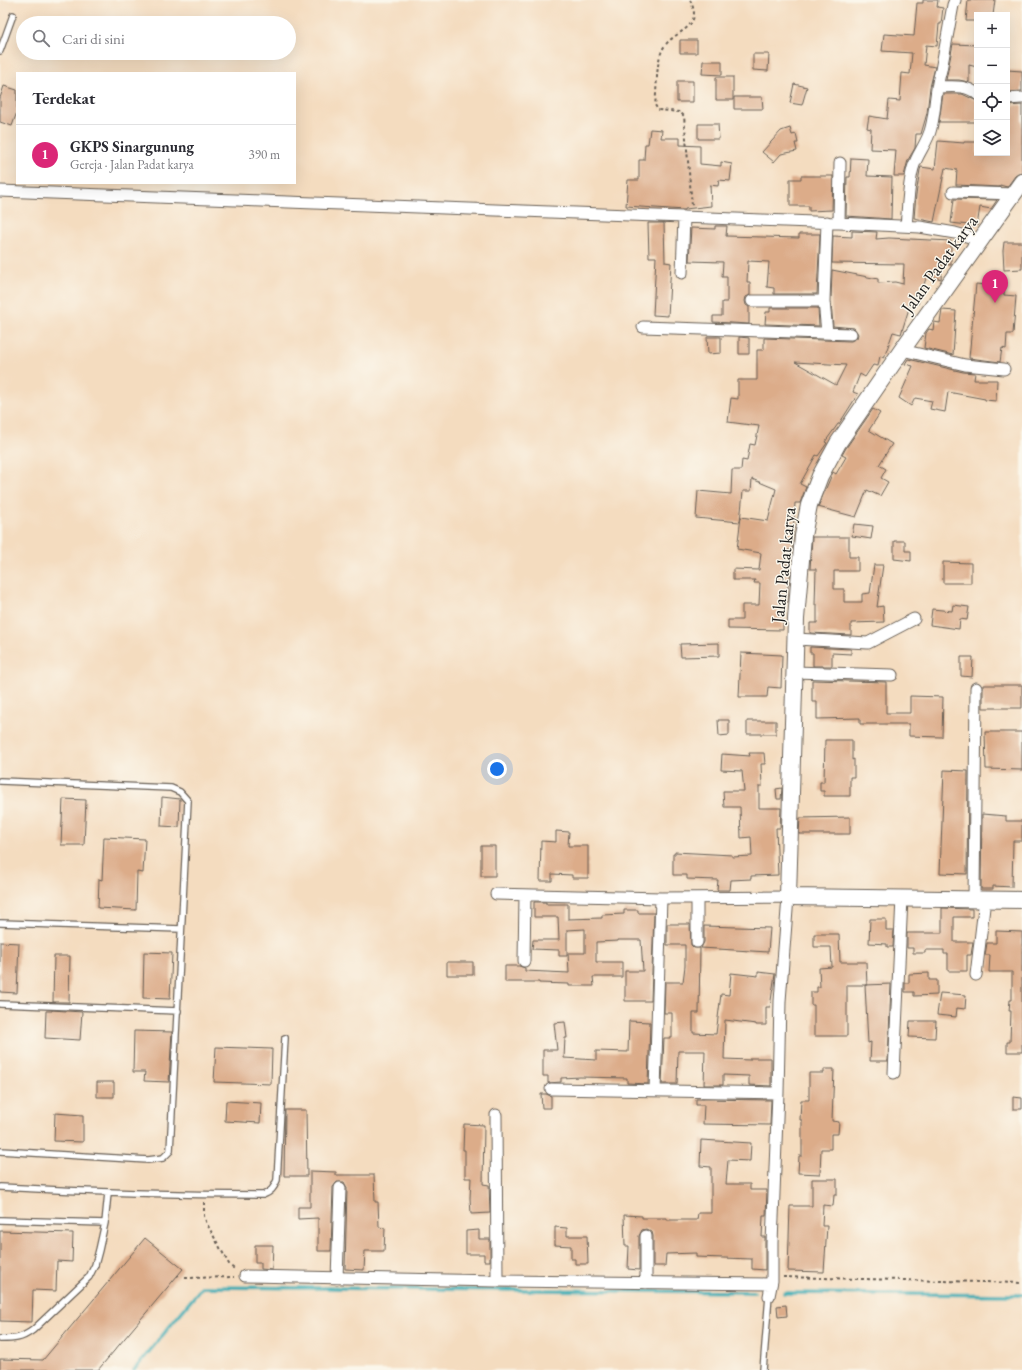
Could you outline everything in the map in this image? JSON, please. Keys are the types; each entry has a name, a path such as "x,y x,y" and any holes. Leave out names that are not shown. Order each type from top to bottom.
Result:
{"main road":[{"name":"Jalan Padat karya","path":"788,897 794,672 800,570 805,520 814,491 820,476 838,443 902,350 1018,188"},
{"path":"788,897 1022,900"}],"street":[{"path":"906,226 909,194 914,166 931,130 937,87 955,0"},
{"path":"937,87 964,88 974,92"},
{"path":"1010,99 1022,98"},
{"path":"839,223 840,163"},
{"path":"954,192 1018,188"},
{"path":"0,191 827,222 934,229 981,240"},
{"path":"682,272 688,217"},
{"path":"827,222 824,301 827,333"},
{"path":"752,301 824,301"},
{"path":"643,327 851,334"},
{"path":"902,350 965,365 1004,369"},
{"path":"796,639 868,643 914,619"},
{"path":"794,672 892,675"},
{"path":"976,688 980,899 976,975"},
{"path":"245,1276 337,1279 646,1282 770,1286 780,1001 788,897 661,898 496,894"},
{"path":"524,961 525,895"},
{"path":"656,1091 661,898"},
{"path":"697,942 698,898"},
{"path":"894,1073 902,898"},
{"path":"551,1089 778,1092"},
{"path":"496,1115 497,1281"},
{"path":"337,1279 340,1188"},
{"path":"646,1236 646,1282"}],"lane":[{"path":"0,51 13,15"},
{"path":"0,780 171,788 180,792 188,801 171,1146 167,1155 162,1158 148,1160 0,1151"},
{"path":"0,923 181,929"},
{"path":"0,1004 178,1011"},
{"path":"0,1187 108,1193 263,1195 272,1191 277,1180 285,1038"},
{"path":"0,1339 24,1337 89,1276 95,1265 105,1224 108,1193"},
{"path":"0,1220 105,1224"},
{"path":"763,1370 770,1286"}],"path":[{"path":"688,217 684,116 680,112 659,110 657,109 656,105 660,54 667,43 693,22 695,12 690,0"},
{"path":"205,1209 204,1216 206,1224 230,1266"},
{"path":"185,1278 227,1277"},
{"path":"770,1286 1022,1283"}],"building":[{"path":"923,0 938,0 937,7 943,8 941,24 939,24 937,46 926,45 924,65 935,67 930,87 927,113 921,134 916,134 915,148 908,160 904,176 894,176 896,150 870,149 871,129 867,128 869,116 887,119 889,100 900,101 902,73 910,74 912,53 882,51 884,34 914,36 917,3 923,3"},
{"path":"968,0 995,0 993,12 974,12 974,21 966,21"},
{"path":"680,40 697,40 697,53 680,53"},
{"path":"953,44 974,45 974,66 969,65 969,82 946,80"},
{"path":"753,54 769,54 768,71 753,70"},
{"path":"703,61 722,61 722,75 702,74"},
{"path":"1010,70 1022,71 1022,91 1010,92"},
{"path":"716,77 733,77 733,100 716,100"},
{"path":"677,81 693,81 693,102 677,102"},
{"path":"794,84 807,87 802,105 790,103"},
{"path":"4,86 16,90 16,115 12,126 0,122 0,98"},
{"path":"943,94 962,94 974,100 974,122 939,122"},
{"path":"734,97 762,97 763,109 734,109"},
{"path":"1022,105 1022,173 1015,176 1007,187 1000,185 1000,187 956,185 957,170 945,168 934,222 914,218 920,170 921,167 935,169 938,141 964,143 974,142 974,156 1010,156 1010,106"},
{"path":"698,124 718,124 719,139 698,139"},
{"path":"790,128 792,135 796,134 798,143 795,143 797,151 781,154 774,162 762,152 781,131"},
{"path":"650,129 662,130 661,138 680,138 680,145 700,146 700,164 721,166 721,162 732,164 730,181 719,180 718,186 710,185 711,206 685,210 626,206 628,180 639,180 639,160 644,160 645,144 648,144"},
{"path":"851,158 868,159 867,176 892,177 891,219 846,216 847,177 850,177"},
{"path":"801,176 833,176 832,210 809,211 809,206 790,206 790,179 801,179"},
{"path":"954,199 997,200 991,209 980,207 977,226 951,223"},
{"path":"648,223 664,223 665,262 671,263 668,316 653,315 656,257 649,257"},
{"path":"715,226 727,226 726,236 799,238 799,234 820,234 817,294 774,294 774,288 767,287 769,262 748,261 747,282 750,282 750,295 746,297 745,301 746,305 749,307 749,324 713,322 713,316 722,316 722,302 727,302 727,277 722,277 723,262 689,261 691,228 715,229"},
{"path":"852,231 877,232 876,239 889,238 951,241 951,265 942,264 941,279 927,275 918,304 911,302 901,334 893,332 884,358 880,356 878,366 873,365 865,377 860,374 853,392 858,394 839,424 825,442 827,443 818,456 816,455 800,484 806,487 800,503 795,503 792,550 788,550 786,571 791,571 788,584 788,602 783,602 783,630 728,629 728,620 742,620 742,605 759,605 760,583 754,583 755,580 733,580 733,569 759,570 761,553 737,549 741,517 768,521 776,489 752,479 751,491 743,491 740,522 696,518 698,491 731,494 732,470 741,470 742,460 747,461 750,444 755,445 759,426 728,422 731,398 738,399 738,380 757,380 757,350 764,350 764,338 851,341 857,338 858,334 854,328 833,326 831,301 832,270 878,279 878,283 895,282 903,284 904,264 832,263 833,236 852,237","holes":["795,362 846,365 836,385"]},
{"path":"1004,242 1022,242 1022,269 1004,270"},
{"path":"976,284 1004,287 1004,295 1016,296 1013,334 1007,334 1006,349 1002,348 1000,362 969,358"},
{"path":"770,308 818,308 819,326 765,324 766,312 770,312"},
{"path":"942,310 956,311 953,355 924,348 926,333 929,329 933,330 934,322 940,323"},
{"path":"707,337 721,337 721,353 708,354"},
{"path":"739,337 749,338 749,354 739,354"},
{"path":"908,359 963,372 975,373 974,380 997,380 996,401 948,392 945,412 930,409 932,401 915,398 911,406 899,398 913,366 905,364"},
{"path":"873,409 880,413 869,430 892,444 879,465 886,469 881,478 888,482 880,496 867,490 856,517 818,507 833,472 836,474 846,457 842,455"},
{"path":"854,524 873,526 871,539 852,536"},
{"path":"812,537 849,537 849,557 858,557 858,571 834,571 834,589 844,589 844,602 862,602 862,594 870,593 874,565 883,565 877,607 883,606 884,622 851,623 851,635 810,633 810,623 817,623 817,605 815,605 816,569 810,569"},
{"path":"894,541 905,541 905,551 911,551 911,561 894,559"},
{"path":"943,562 971,563 971,583 943,583"},
{"path":"953,605 969,607 967,620 960,619 959,629 930,625 932,609 952,611"},
{"path":"719,643 719,656 681,657 680,644"},
{"path":"810,647 851,649 851,654 832,653 832,666 813,666 813,653 810,653"},
{"path":"741,653 782,655 781,688 768,687 767,697 739,697"},
{"path":"961,657 973,657 972,677 961,676"},
{"path":"812,680 886,682 886,713 910,713 910,696 943,697 942,737 909,736 909,724 860,724 860,718 817,719 817,702 812,702"},
{"path":"983,685 1022,685 1022,708 983,708"},
{"path":"718,720 729,720 729,735 719,736"},
{"path":"747,721 776,721 776,734 747,734"},
{"path":"985,732 1022,732 1022,770 986,769"},
{"path":"825,740 852,740 854,777 850,777 850,796 824,796 824,791 820,791 820,782 824,782"},
{"path":"749,753 764,753 765,764 761,764 762,786 759,786 759,808 781,808 780,828 776,828 778,875 751,876 751,879 731,880 730,890 717,890 718,880 687,879 687,875 673,875 673,854 675,854 675,852 732,855 732,857 752,856 751,837 741,838 740,807 724,807 723,791 744,791 742,771 721,770 722,754 750,756"},
{"path":"944,770 968,771 967,874 940,873"},
{"path":"782,788 781,799 777,799 776,789"},
{"path":"162,797 180,799 179,827 161,826"},
{"path":"63,799 86,800 84,845 61,845"},
{"path":"982,814 1006,816 1006,821 1022,821 1022,841 1013,841 1012,887 993,886 993,889 981,889"},
{"path":"850,817 850,834 799,834 800,818"},
{"path":"556,831 569,832 568,846 588,846 588,878 572,878 572,875 552,874 552,881 540,881 541,841 556,842"},
{"path":"104,837 145,839 143,873 137,872 136,910 98,908 99,879 102,880"},
{"path":"481,846 495,846 495,876 481,876"},
{"path":"534,902 546,902 546,904 568,904 568,919 602,918 602,915 624,914 624,910 638,910 638,913 654,913 651,1001 625,1001 625,971 643,971 641,940 596,942 596,962 622,962 622,977 593,977 594,986 569,986 569,984 539,982 505,982 505,966 519,966 525,968 525,971 569,973 568,953 585,953 585,929 567,930 567,956 559,956 559,950 532,949 533,940 559,940 558,917 534,917"},
{"path":"942,908 972,909 972,917 954,917 954,942 973,942 971,955 967,955 967,971 948,971 948,954 944,954 944,950 925,950 925,953 913,953 913,948 907,948 907,933 942,933"},
{"path":"870,919 886,919 886,930 894,930 893,947 887,947 887,944 869,943"},
{"path":"667,924 690,924 691,945 694,948 700,948 699,1013 693,1013 693,1033 716,1034 721,994 729,995 731,973 758,976 758,972 775,974 770,1007 766,1007 766,1025 756,1025 725,1020 724,1059 750,1060 750,1058 771,1058 771,1086 749,1085 749,1076 723,1075 723,1085 704,1085 705,1051 678,1051 677,1084 662,1084 664,1038 672,1037 672,1013 664,1013 665,982 683,982 685,966 685,945 667,945"},
{"path":"704,926 770,928 768,952 701,948 704,942"},
{"path":"996,931 1022,932 1022,1052 1007,1052 1007,1042 1010,1042 1011,1011 1009,1011 1010,1000 1012,1000 1012,972 989,972 990,955 985,955 987,943 996,943"},
{"path":"814,934 839,934 840,962 866,962 867,985 847,985 847,1036 814,1036 814,1005 811,1005 811,992 817,992 817,987 820,987 819,968 832,967 831,947 814,947"},
{"path":"0,942 19,943 17,993 0,992"},
{"path":"144,952 172,953 170,999 143,998"},
{"path":"54,956 70,956 69,1002 53,1002"},
{"path":"447,962 473,962 473,975 447,975"},
{"path":"929,973 929,980 937,980 937,995 914,996 914,992 905,992 905,983 909,983 909,974"},
{"path":"891,984 888,1061 870,1061 871,1042 868,1043 865,985"},
{"path":"940,993 966,995 965,1009 957,1008 956,1017 937,1015"},
{"path":"46,1011 82,1012 80,1040 45,1038"},
{"path":"629,1021 650,1022 648,1084 627,1083 627,1078 580,1077 561,1078 561,1082 548,1083 548,1076 543,1076 543,1050 557,1050 554,1023 565,1022 567,1038 565,1038 564,1058 596,1060 596,1051 628,1052"},
{"path":"910,1021 936,1021 935,1038 909,1037"},
{"path":"134,1031 172,1032 169,1082 144,1081 145,1072 133,1072"},
{"path":"216,1047 272,1049 271,1084 214,1082"},
{"path":"824,1069 834,1069 832,1121 839,1122 838,1134 831,1134 831,1149 821,1149 820,1174 798,1173 799,1156 802,1156 802,1120 800,1120 801,1100 809,1100 809,1073 824,1073"},
{"path":"97,1082 114,1082 114,1097 97,1097"},
{"path":"541,1094 551,1096 551,1108 542,1108"},
{"path":"1013,1097 1022,1098 1022,1109 1013,1109"},
{"path":"696,1099 771,1100 770,1125 703,1124 704,1105 696,1105"},
{"path":"226,1101 261,1103 260,1123 225,1121"},
{"path":"285,1110 306,1110 307,1176 284,1176"},
{"path":"55,1113 83,1115 83,1142 54,1141"},
{"path":"464,1124 484,1125 483,1184 489,1185 490,1213 471,1214 471,1178 465,1178 465,1150 463,1150"},
{"path":"701,1140 751,1143 750,1161 728,1160 726,1184 750,1184 750,1190 767,1190 766,1216 763,1216 762,1237 765,1237 765,1270 752,1269 752,1259 696,1257 696,1253 666,1254 665,1266 653,1266 653,1236 652,1232 646,1229 642,1230 639,1236 639,1270 628,1269 629,1246 625,1246 624,1215 642,1216 642,1218 667,1218 667,1220 697,1220 698,1213 711,1213 711,1167 700,1166"},
{"path":"310,1171 336,1172 336,1175 374,1175 375,1202 378,1202 379,1227 385,1228 384,1251 365,1251 364,1270 345,1269 347,1188 344,1182 337,1182 333,1187 331,1251 318,1251 318,1218 298,1219 298,1207 310,1207"},
{"path":"812,1179 837,1179 837,1195 834,1195 833,1206 823,1205 822,1226 827,1226 824,1272 788,1271 790,1206 812,1206"},
{"path":"555,1227 567,1228 567,1236 587,1236 588,1264 575,1264 575,1259 571,1259 571,1246 555,1245"},
{"path":"479,1230 479,1239 490,1239 490,1261 484,1261 484,1254 466,1254 466,1231"},
{"path":"0,1231 73,1233 72,1262 57,1261 56,1291 33,1290 32,1322 0,1321"},
{"path":"145,1238 183,1269 98,1370 0,1370 0,1359 43,1360"},
{"path":"255,1245 273,1245 272,1270 261,1269 261,1263 255,1263"},
{"path":"786,1305 787,1316 778,1317 777,1306"}],"waterway":[{"path":"134,1370 202,1287 754,1292"},
{"path":"784,1293 1022,1295"}],"place":[{"name":"GKPS Sinargunung","path":"995,303"}]}
